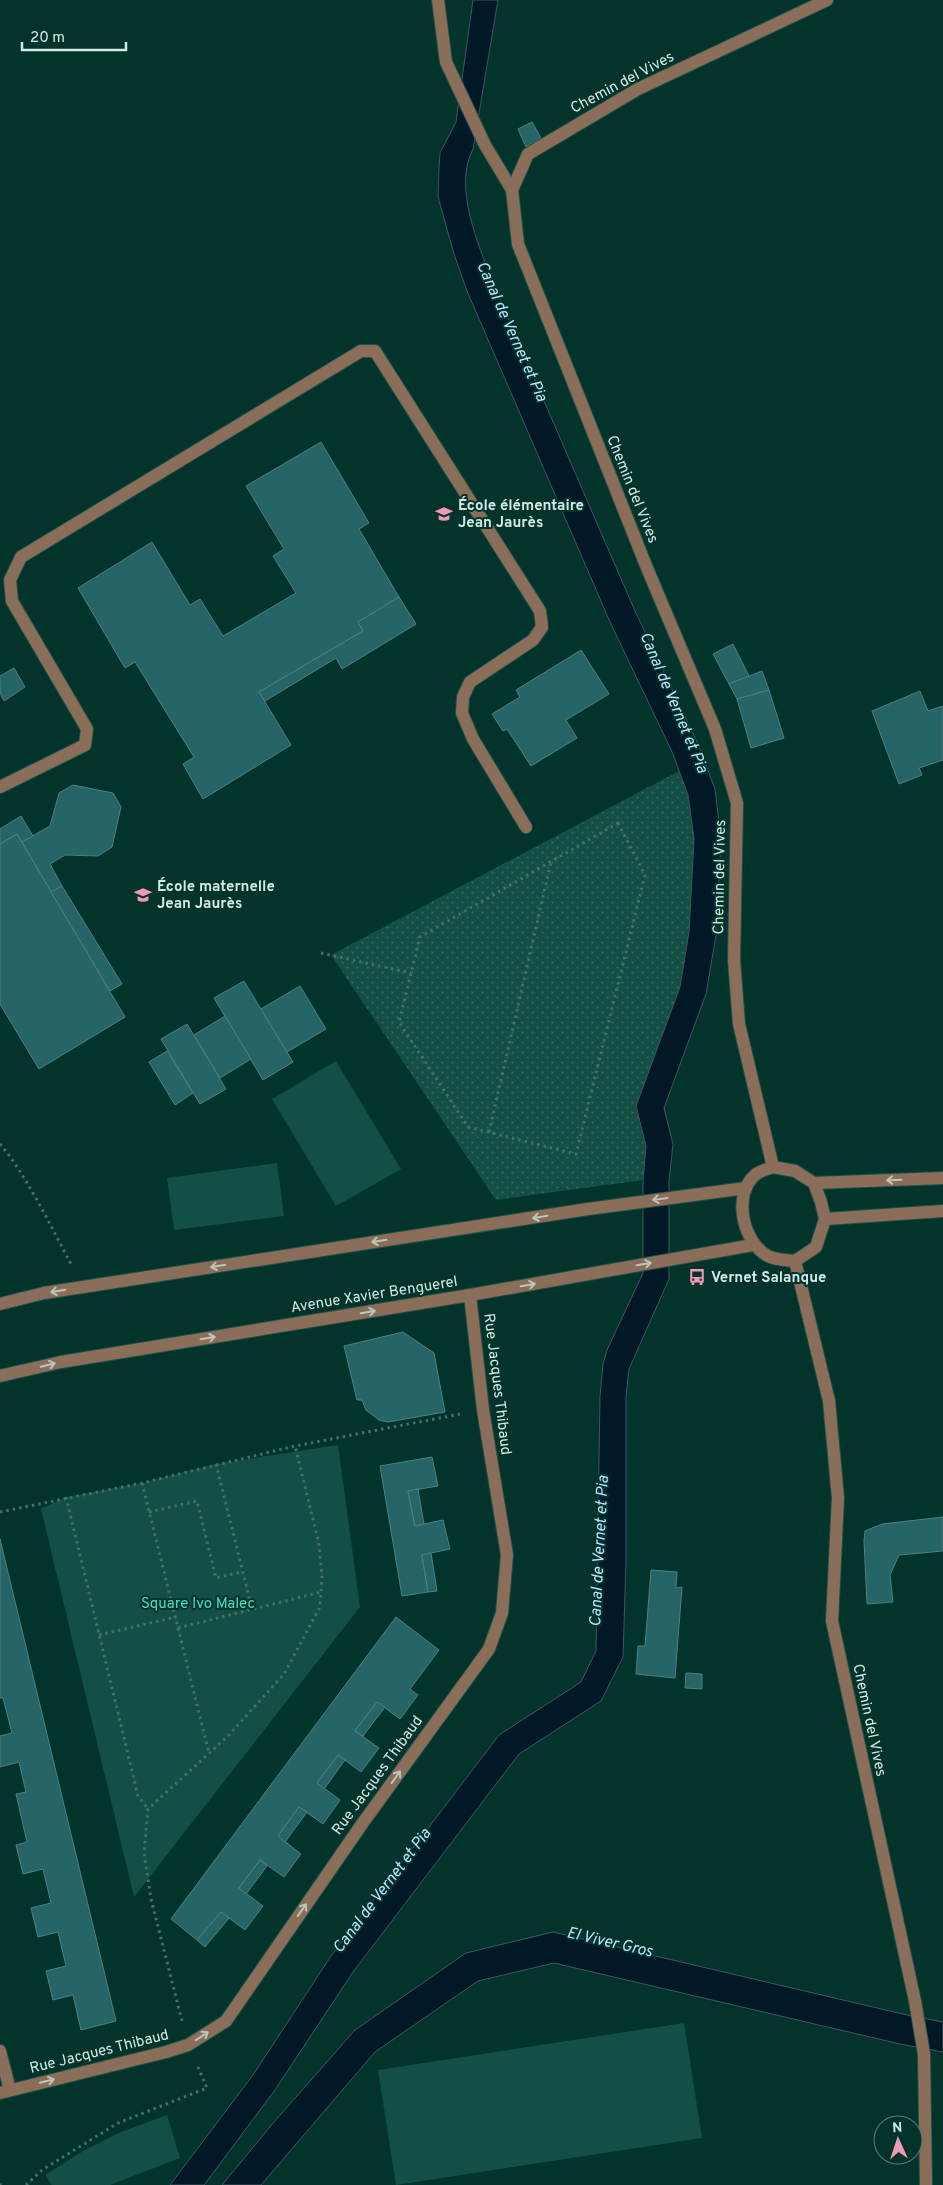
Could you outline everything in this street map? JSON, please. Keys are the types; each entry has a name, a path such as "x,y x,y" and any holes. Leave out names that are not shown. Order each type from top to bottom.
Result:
{"street":[{"path":"438,0 446,62 485,145 512,190"},
{"name":"Chemin del Vives","path":"773,1167 739,1024 734,960 737,803 715,729 647,568 518,244 512,190 528,154 638,88 826,0"},
{"path":"0,787 85,745 87,729 12,602 10,580 22,557 361,351 375,351 540,611 542,627 534,640 470,682 463,696 462,713 473,739 526,827"},
{"path":"814,1183 825,1219 816,1247 795,1261 769,1257 753,1245 742,1211 746,1188 755,1175 773,1167 795,1171 814,1183 943,1178"},
{"path":"0,1304 44,1293 588,1209 746,1188"},
{"path":"825,1219 943,1211"},
{"name":"Avenue Xavier Benguerel","path":"0,1376 61,1362 470,1295 753,1245"},
{"name":"Chemin del Vives","path":"795,1261 829,1401 838,1498 832,1621 915,2002 924,2054 926,2185"},
{"name":"Rue Jacques Thibaud","path":"5,2091 166,2052 188,2045 226,2021 362,1824 489,1649 502,1613 507,1555 483,1410 470,1295"},
{"path":"0,2051 5,2091"}],"path":[{"path":"618,823 645,875 576,1154 468,1126 399,1022 420,937 551,862 618,823"},
{"path":"489,1132 551,862"},
{"path":"321,953 411,973"},
{"path":"0,1144 8,1153 84,1287"},
{"path":"0,1512 142,1483 295,1446 483,1410"},
{"path":"26,2185 42,2170 118,2123 207,2088 188,2045 151,1899 144,1852 148,1809 228,1736 284,1674 320,1607 319,1544 295,1446"},
{"path":"216,1464 241,1572 252,1609"},
{"path":"142,1483 209,1753"},
{"path":"66,1497 138,1796 148,1809"},
{"path":"149,1512 197,1501 216,1578 241,1572"},
{"path":"178,1628 321,1592"},
{"path":"99,1635 176,1617"}],"green space":[{"path":"679,771 688,795 694,839 689,932 680,987 636,1106 646,1146 643,1180 496,1200 331,955"},
{"path":"336,1061 401,1169 336,1206 272,1099"},
{"path":"277,1163 284,1216 174,1230 167,1178"},
{"name":"Square Ivo Malec","path":"338,1445 360,1607 134,1897 41,1509 66,1497 142,1483 216,1464"},
{"path":"684,2023 702,2138 396,2185 378,2070"},
{"path":"167,2115 180,2158 110,2185 52,2185 45,2175 85,2150 121,2132"}],"water":[{"name":"Canal de Vernet et Pia","path":"473,0 498,0 466,180 470,215 480,250 635,611 698,744 715,789 721,838 716,935 706,994 664,1108 673,1144 669,1181 669,1279 629,1369 626,1397 626,1561 623,1657 601,1701 519,1754 353,1972 275,2090 204,2185 170,2185 253,2075 331,1956 499,1735 581,1682 596,1651 600,1396 603,1364 607,1350 643,1273 643,1181 646,1146 636,1106 680,987 689,932 694,839 688,795 673,754 610,622 467,291 454,254 438,197 440,153 456,122"},
{"path":"553,1932 943,2022 943,2052 900,2044 554,1963 478,1981 375,2052 261,2185 222,2185 274,2122 355,2030 466,1953"}],"building":[{"path":"532,122 541,138 526,147 518,129"},
{"path":"321,442 369,523 359,529 399,597 358,622 363,631 259,692 291,745 203,799 183,764 194,757 135,662 125,668 78,588 152,542 190,605 200,599 223,636 296,593 273,556 284,549 246,486"},
{"path":"399,597 416,624 342,669 336,658 265,701 259,692 363,631 358,622"},
{"path":"733,644 749,676 729,684 713,654"},
{"path":"581,650 609,694 566,720 577,738 531,766 507,729 503,731 492,714 520,697 516,690"},
{"path":"14,668 25,687 4,701 0,693 0,676"},
{"path":"762,671 769,690 737,699 729,684"},
{"path":"769,690 784,738 751,748 737,699"},
{"path":"920,691 928,711 943,706 943,760 919,768 922,775 899,784 872,711"},
{"path":"73,785 113,793 121,807 112,847 98,856 65,855 50,864 62,886 51,892 22,842 50,826 59,793"},
{"path":"21,816 33,836 22,842 17,834 0,844 0,829"},
{"path":"17,834 125,1017 39,1069 0,1004 0,844"},
{"path":"62,886 122,984 110,991 51,892"},
{"path":"244,981 293,1062 263,1080 214,998"},
{"path":"300,986 326,1029 287,1052 261,1009"},
{"path":"225,1016 251,1059 220,1078 194,1035"},
{"path":"187,1024 226,1089 200,1104 161,1039"},
{"path":"167,1051 193,1093 175,1105 149,1062"},
{"path":"403,1332 434,1353 445,1412 388,1422 379,1420 366,1410 362,1400 357,1400 344,1346"},
{"path":"432,1457 438,1486 408,1491 415,1526 443,1520 450,1549 422,1555 428,1592 402,1596 380,1466"},
{"path":"418,1489 424,1524 415,1526 408,1491"},
{"path":"943,1517 943,1551 899,1555 890,1575 893,1602 867,1604 865,1531 882,1524"},
{"path":"0,1539 116,2021 81,2030 73,1995 53,2000 46,1971 66,1966 58,1932 38,1937 31,1908 51,1903 43,1869 23,1874 16,1845 27,1842 16,1794 26,1792 19,1762 0,1767 0,1736 12,1733 3,1698 0,1698"},
{"path":"431,1553 437,1591 428,1592 422,1555"},
{"path":"651,1570 677,1572 676,1588 682,1587 675,1678 636,1674 638,1646 645,1646"},
{"path":"396,1617 439,1650 410,1689 418,1695 400,1719 377,1702 355,1731 379,1748 361,1772 338,1755 317,1783 340,1800 323,1824 299,1807 278,1836 301,1854 284,1877 260,1860 239,1888 263,1906 245,1930 221,1912 197,1940 171,1919"},
{"path":"686,1673 702,1674 702,1689 685,1688"},
{"path":"377,1702 385,1707 363,1736 355,1731"},
{"path":"338,1755 345,1760 324,1789 317,1783"},
{"path":"299,1807 307,1812 285,1842 278,1836"},
{"path":"260,1860 267,1866 246,1894 239,1888"},
{"path":"221,1912 229,1918 205,1947 197,1940"}],"place":[{"name":"École élémentaire Jean Jaurès","path":"444,514"},
{"name":"École maternelle Jean Jaurès","path":"143,895"},
{"name":"Vernet Salanque","path":"697,1277"}],"water label":[{"name":"El Viver Gros","path":"610,1941"}]}
